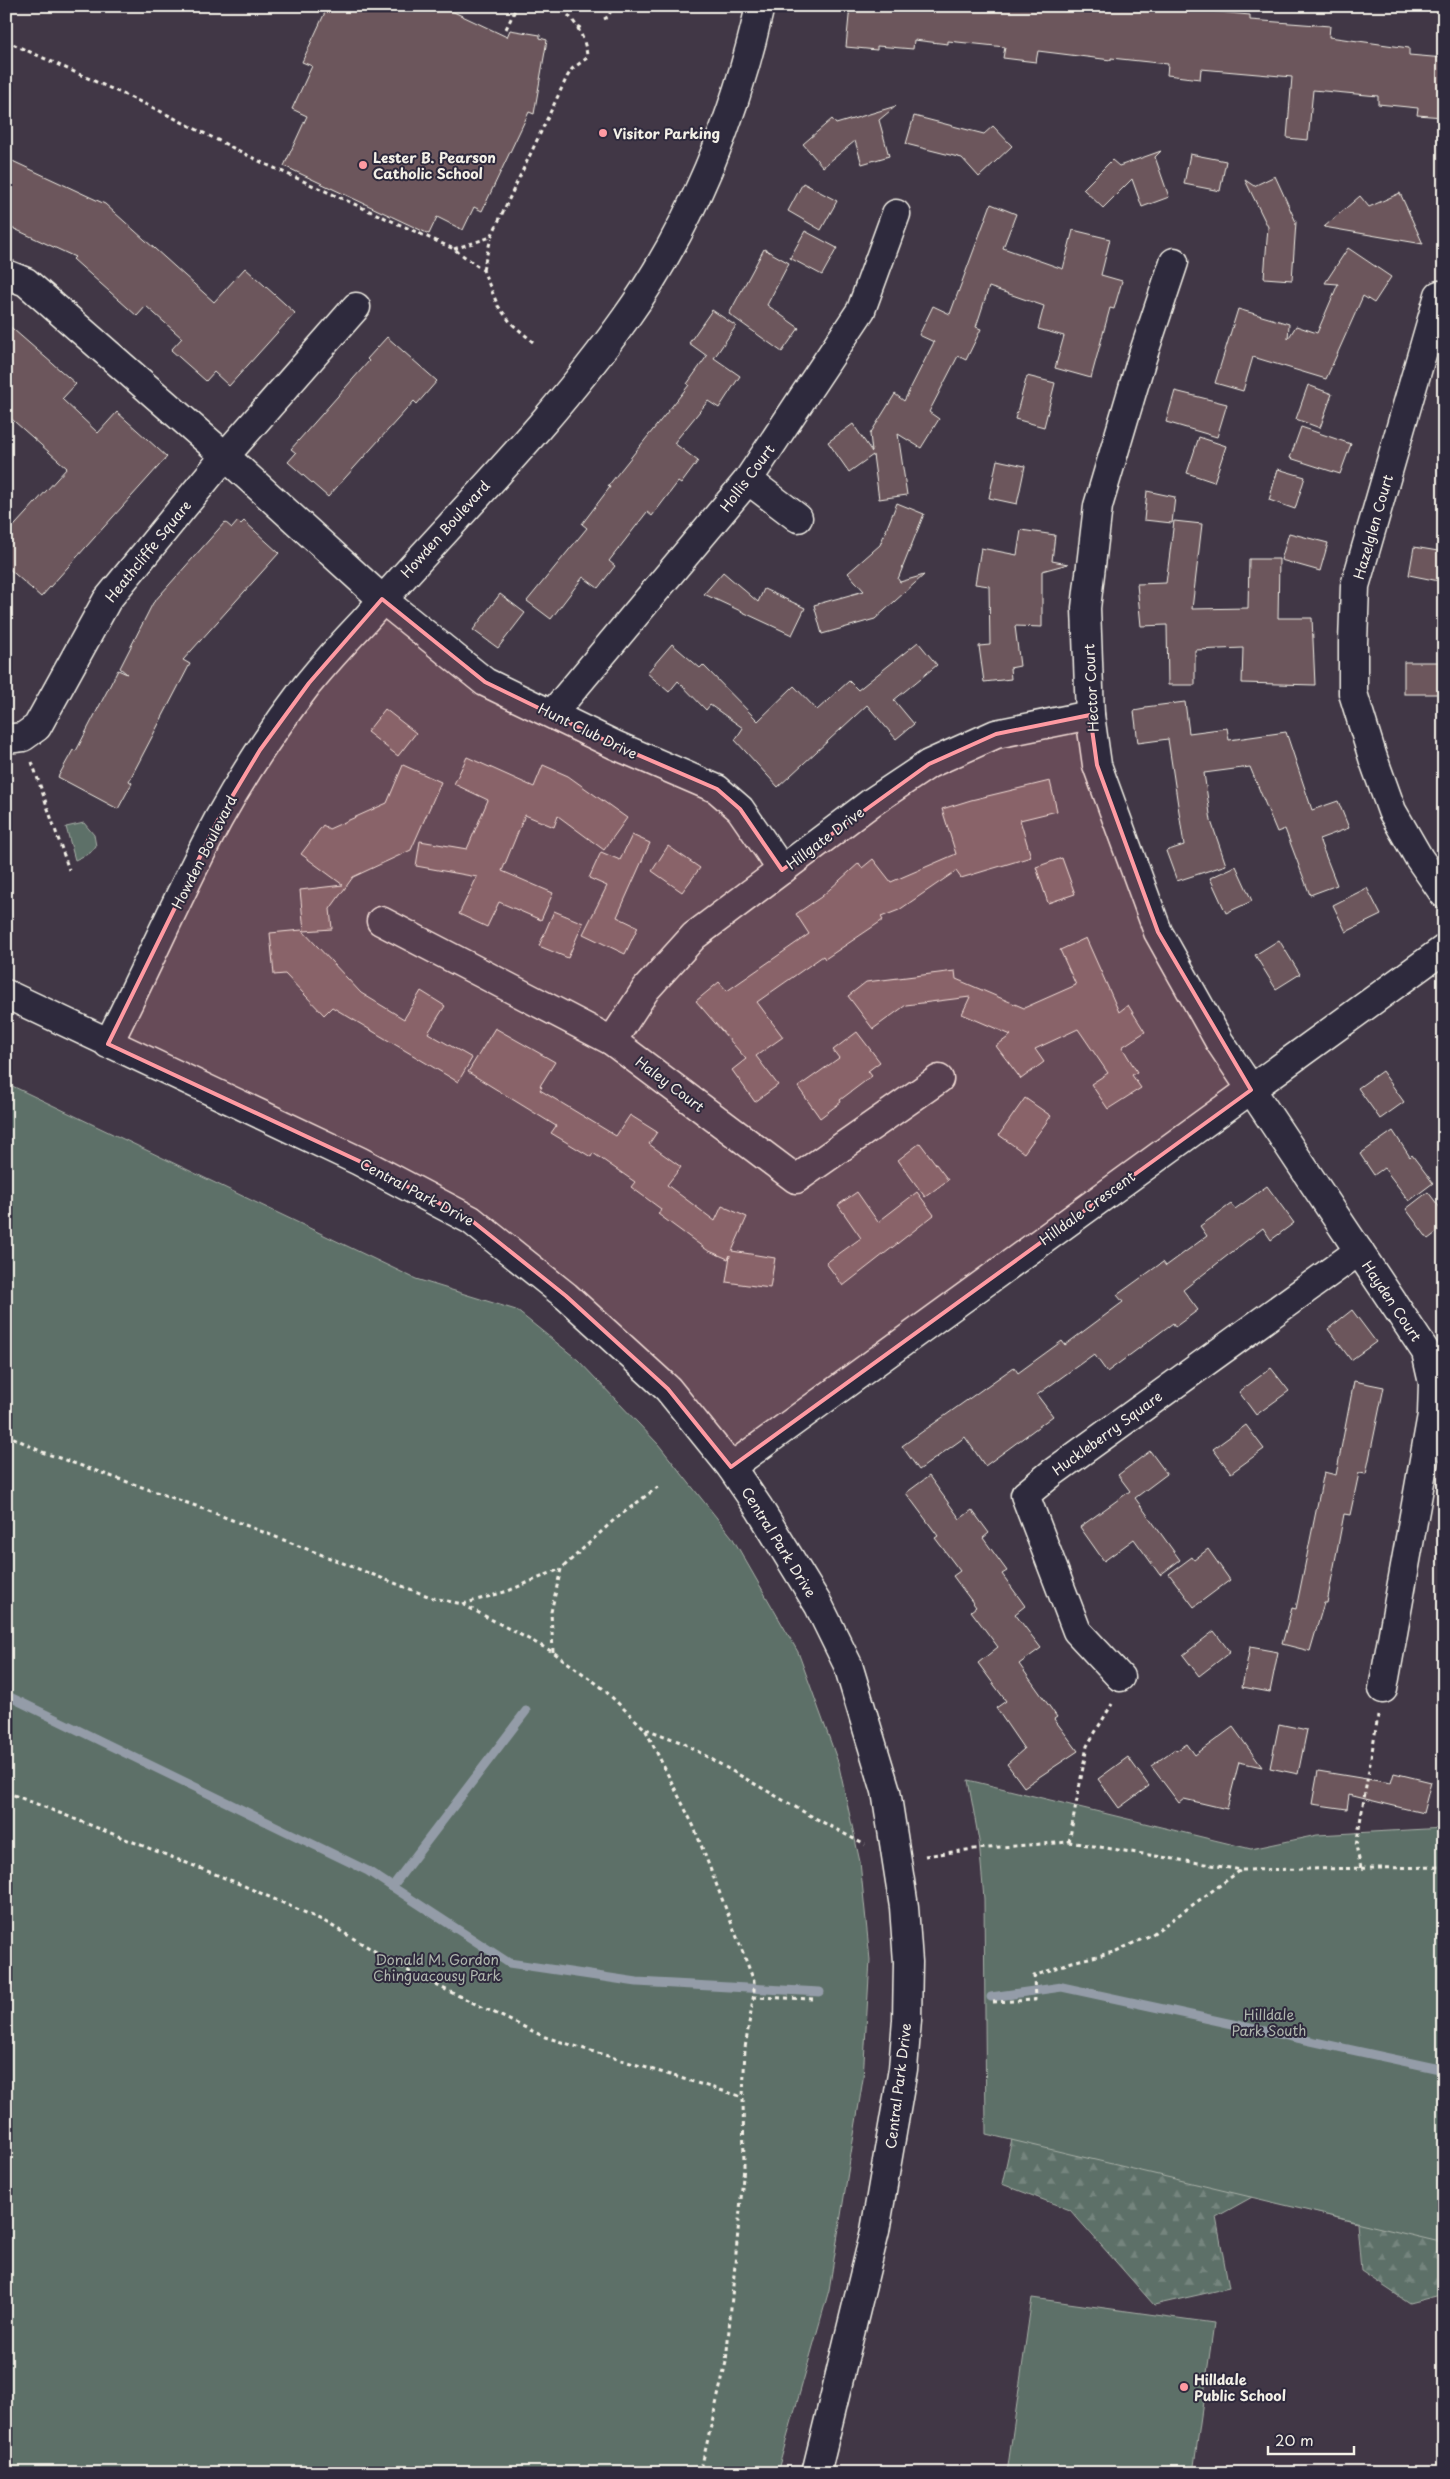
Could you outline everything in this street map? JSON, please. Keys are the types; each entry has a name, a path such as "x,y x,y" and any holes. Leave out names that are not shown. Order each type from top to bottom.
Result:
{"street":[{"name":"Howden Boulevard","path":"108,1044 218,820 260,750 309,683 568,392 632,308 668,250 704,179 732,108 751,45 760,6"},
{"name":"Hollis Court","path":"553,713 748,480 861,310 896,214"},
{"name":"Hector Court","path":"1174,262 1142,358 1098,506 1086,608 1090,715 1097,765 1158,932 1219,1041 1251,1090"},
{"path":"6,274 26,282 225,456 382,599"},
{"name":"Hazelglen Court","path":"1439,295 1355,586 1353,653 1354,693 1373,758 1392,811 1418,858 1444,894"},
{"name":"Heathcliffe Square","path":"14,738 37,727 107,600 225,456 356,308"},
{"path":"748,480 798,518"},
{"name":"Hunt Club Drive","path":"382,599 485,682 553,713 614,745 717,789 740,809 782,870"},
{"name":"Hillgate Drive","path":"612,1041 646,989 694,936 872,802 929,764 996,734 1090,715"},
{"name":"Haley Court","path":"381,921 612,1041 796,1179 939,1078"},
{"name":"Hilldale Crescent","path":"731,1467 1444,949"},
{"name":"Central Park Drive","path":"6,994 108,1044 359,1161 472,1220 566,1296 668,1389 731,1467 759,1508 819,1606 848,1665 886,1791 904,1907 908,1962 907,2020 903,2069 875,2231 816,2473"},
{"name":"Hayden Court","path":"1251,1090 1426,1352 1433,1383 1432,1415 1383,1690"},
{"name":"Huckleberry Square","path":"1120,1677 1077,1631 1025,1495 1052,1473 1359,1252"}],"path":[{"path":"506,29 516,6"},
{"path":"483,270 491,237 567,77 572,69 587,58 587,52 577,28 571,18 556,6"},
{"path":"604,19 608,17 613,6"},
{"path":"577,28 582,26"},
{"path":"6,41 156,109 263,163 454,249 483,270 498,306 511,323 533,342"},
{"path":"454,249 491,237"},
{"path":"14,738 69,870"},
{"path":"6,1434 42,1452 196,1506 433,1598 462,1604 553,1652 600,1686 644,1729 694,1828 754,1981 754,1995 745,2048 743,2097 744,2166 726,2362 700,2473"},
{"path":"462,1604 508,1591 561,1569 614,1520 659,1486"},
{"path":"553,1652 551,1612 561,1569"},
{"path":"1069,1842 1087,1746 1111,1707 1120,1677"},
{"path":"1361,1868 1356,1846 1383,1690"},
{"path":"644,1729 683,1743 804,1812 896,1861 974,1849 1069,1842 1242,1870 1444,1866"},
{"path":"6,1792 235,1882 322,1920 417,1976 546,2037 743,2097"},
{"path":"993,2002 1035,2000 1034,1976 1072,1962 1114,1952 1151,1935 1242,1870"},
{"path":"754,1995 814,1999"}],"highlighted area":[{"path":"382,599 485,682 615,745 717,789 740,809 782,870 929,764 996,734 1090,715 1097,765 1158,932 1251,1090 731,1467 668,1389 566,1296 471,1220 359,1161 108,1044 218,820 260,750 309,683"}],"green space":[{"path":"84,823 94,835 96,846 90,853 75,860 66,827"},
{"name":"Donald M. Gordon Chinguacousy Park","path":"6,1083 416,1279 516,1310 578,1360 658,1444 732,1537 798,1652 838,1762 860,1862 870,1960 863,2079 829,2290 777,2473 6,2473"},
{"name":"Hilldale Park South","path":"968,1780 1251,1849 1317,1835 1444,1828 1444,2243 986,2134 984,1899 979,1841"},
{"path":"1029,2061 1444,2124 1444,2294 1409,2303 1361,2271 1357,2223 1254,2196 1216,2217 1229,2288 1154,2305 1070,2210 1002,2184"},
{"path":"1032,2298 1214,2323 1193,2473 1007,2473"}],"building":[{"path":"328,6 441,6 507,37 510,30 540,35 540,38 547,40 534,114 529,112 482,211 474,207 463,230 437,217 429,234 284,166 307,116 292,109 312,66 302,62"},
{"path":"850,6 1208,6 1208,11 1250,15 1250,20 1330,26 1329,37 1409,48 1409,55 1444,58 1444,117 1417,115 1418,108 1378,104 1378,96 1313,90 1308,140 1287,138 1292,77 1201,69 1200,79 1167,75 1168,64 1111,58 1111,60 1038,51 1036,62 1003,58 1005,47 948,41 948,44 914,40 913,49 877,46 877,50 846,47"},
{"path":"896,106 879,120 889,156 862,164 855,141 823,167 803,144 832,119 836,124"},
{"path":"914,116 984,134 993,126 1012,146 979,177 962,158 906,144"},
{"path":"1161,151 1155,157 1169,197 1142,207 1132,179 1103,208 1083,189 1112,160 1119,166"},
{"path":"1190,154 1226,161 1220,191 1184,184"},
{"path":"6,158 105,204 214,302 245,268 295,313 229,386 214,372 206,381 171,350 182,338 146,306 137,316 73,259 75,257 6,225"},
{"path":"1275,176 1296,222 1292,280 1264,278 1268,227 1245,180 1254,186"},
{"path":"803,183 837,201 821,230 788,211"},
{"path":"1400,193 1423,244 1324,227 1360,196 1369,207"},
{"path":"991,204 1016,214 1003,248 1063,269 1073,230 1110,239 1101,275 1122,281 1114,309 1110,308 1091,378 1055,368 1064,336 1038,329 1044,306 989,287 976,327 981,329 966,360 958,356 929,412 939,419 921,448 898,434 907,495 879,499 873,455 849,472 828,442 853,424 872,452 870,434 895,394 904,401 934,342 919,335 933,306 950,314"},
{"path":"805,231 837,248 822,275 790,258"},
{"path":"1348,248 1391,277 1374,303 1363,296 1326,379 1253,357 1243,391 1215,383 1238,309 1289,324 1288,339 1296,326 1317,333 1338,284 1325,283"},
{"path":"764,249 789,263 767,305 799,328 782,352 729,314"},
{"path":"712,310 736,326 714,358 740,376 719,408 708,401 674,443 698,461 681,484 678,482 652,516 647,512 609,561 615,566 598,588 583,577 551,619 527,601 587,528 582,524 610,487 608,486 689,385 687,384 707,356 689,343"},
{"path":"6,323 76,384 62,399 98,433 117,412 167,457 41,597 6,566 6,535 67,468 6,414"},
{"path":"387,337 437,381 417,404 414,401 328,497 288,462 296,453 291,449 369,361 367,359"},
{"path":"1027,376 1055,383 1044,427 1015,419"},
{"path":"1308,385 1332,394 1320,428 1296,419"},
{"path":"1175,391 1227,404 1217,437 1166,422"},
{"path":"1301,427 1351,444 1340,474 1290,458"},
{"path":"1199,437 1226,446 1214,482 1187,473"},
{"path":"997,460 1025,466 1017,504 989,498"},
{"path":"1278,469 1305,477 1295,509 1269,500"},
{"path":"1147,491 1175,497 1172,523 1144,520"},
{"path":"897,503 924,514 898,579 900,582 924,575 875,619 822,634 814,605 864,591 848,573 880,545"},
{"path":"238,521 241,524 244,521 279,553 183,660 190,664 129,781 132,783 118,809 58,777 73,750 76,751 118,670 127,674 120,668 153,603 225,522 232,528"},
{"path":"1174,521 1202,524 1192,609 1248,608 1249,559 1279,559 1278,618 1312,618 1315,685 1242,683 1243,648 1195,650 1195,685 1168,685 1167,625 1141,626 1137,584 1166,583"},
{"path":"1021,530 1055,535 1052,561 1068,564 1042,571 1042,627 1015,626 1020,666 1010,668 1011,679 984,682 979,646 990,645 989,586 975,584 981,548 1017,555"},
{"path":"1289,533 1328,543 1320,571 1281,560"},
{"path":"1414,547 1444,552 1444,582 1409,575"},
{"path":"723,572 758,602 764,589 805,608 792,635 704,594"},
{"path":"500,594 525,613 498,648 473,630"},
{"path":"918,642 937,665 894,700 914,724 896,739 867,705 778,787 735,740 743,728 710,705 706,710 678,681 669,692 647,673 672,644 700,668 703,665 758,721 794,686 817,710 849,681 858,690"},
{"path":"1404,662 1444,662 1444,694 1404,694"},
{"path":"1185,702 1189,733 1227,728 1229,740 1286,732 1312,810 1338,801 1349,828 1319,839 1337,885 1310,895 1285,829 1277,832 1250,767 1204,773 1211,821 1226,865 1177,881 1166,851 1184,845 1168,739 1138,743 1134,711 1145,709 1145,707"},
{"path":"385,709 416,733 398,756 367,732"},
{"path":"467,757 534,787 543,765 568,776 627,818 604,850 558,816 554,827 525,815 502,871 553,893 541,920 499,902 487,927 459,914 477,877 416,866 420,841 467,849 488,800 454,784"},
{"path":"403,765 441,782 411,850 353,877 330,909 332,929 304,931 300,890 343,885 301,854 323,825 329,829 387,803"},
{"path":"1050,781 1057,811 1020,820 1031,857 961,878 956,871 899,910 881,917 883,920 825,959 823,956 757,1002 783,1037 756,1056 778,1085 755,1102 732,1070 746,1059 696,1001 719,982 727,991 809,934 796,914 821,897 859,863 862,868 873,859 891,882 956,854 942,809"},
{"path":"632,835 650,843 617,917 638,927 625,954 583,934 607,886 589,878 601,852 620,860"},
{"path":"668,846 700,868 682,892 652,871"},
{"path":"1062,858 1075,894 1048,903 1036,867"},
{"path":"1236,866 1252,901 1226,913 1210,878"},
{"path":"1367,888 1381,915 1346,932 1333,905"},
{"path":"554,911 583,923 568,958 539,946"},
{"path":"302,930 361,993 404,1019 421,991 445,1006 428,1033 472,1058 458,1082 332,1007 324,1015 285,974 274,975 270,933"},
{"path":"1086,938 1119,1012 1128,1005 1145,1032 1122,1047 1137,1072 1132,1075 1141,1088 1108,1109 1091,1084 1108,1073 1078,1029 1035,1049 1044,1062 1021,1079 996,1046 1011,1035 962,1014 970,997 906,1005 873,1029 848,996 866,982 955,971 956,979 1024,1008 1076,985 1060,950"},
{"path":"1279,940 1300,974 1276,989 1255,955"},
{"path":"495,1028 555,1062 540,1086 542,1087 540,1090 616,1136 630,1115 657,1132 649,1144 681,1167 667,1185 715,1221 722,1206 747,1217 732,1251 775,1258 770,1288 726,1282 730,1255 728,1259 707,1250 658,1214 661,1209 631,1187 635,1182 593,1153 591,1157 551,1133 556,1126 468,1072"},
{"path":"857,1032 880,1062 868,1071 872,1076 820,1118 798,1087 839,1058 833,1050"},
{"path":"1382,1071 1404,1102 1380,1119 1358,1088"},
{"path":"1025,1098 1051,1116 1024,1153 999,1135"},
{"path":"1393,1131 1410,1157 1412,1155 1433,1183 1409,1201 1384,1168 1374,1175 1360,1154"},
{"path":"920,1143 948,1180 925,1197 898,1160"},
{"path":"1267,1186 1294,1223 1271,1240 1263,1228 1183,1290 1198,1310 1175,1327 1173,1323 1107,1372 1094,1354 1037,1395 1053,1416 985,1466 965,1437 919,1470 902,1446 1014,1367 1018,1373 1062,1341 1065,1345 1123,1302 1117,1295 1163,1262 1166,1266 1207,1236 1200,1226 1231,1204 1235,1209"},
{"path":"857,1192 878,1222 917,1192 934,1215 843,1286 826,1263 861,1238 838,1205"},
{"path":"1428,1192 1444,1213 1444,1227 1428,1239 1406,1209"},
{"path":"1352,1310 1376,1342 1351,1360 1328,1329"},
{"path":"1271,1368 1289,1391 1256,1415 1239,1392"},
{"path":"1354,1381 1384,1387 1366,1474 1359,1473 1350,1515 1344,1514 1327,1603 1324,1603 1310,1651 1282,1644 1292,1608 1296,1609 1324,1472 1336,1475"},
{"path":"1246,1425 1264,1449 1231,1473 1213,1449"},
{"path":"1150,1451 1167,1474 1135,1498 1180,1560 1160,1575 1134,1539 1104,1561 1080,1527 1130,1491 1118,1475"},
{"path":"929,1476 960,1519 972,1510 989,1533 983,1538 1007,1571 1002,1574 1025,1606 1015,1614 1041,1648 1019,1664 1057,1717 1054,1719 1078,1751 1024,1787 1007,1764 1024,1749 996,1708 1006,1701 978,1663 998,1647 971,1611 976,1607 953,1576 960,1571 935,1538 938,1536 906,1493"},
{"path":"1208,1549 1230,1580 1194,1607 1169,1574 1192,1557 1194,1560"},
{"path":"1214,1631 1230,1652 1199,1676 1183,1655"},
{"path":"1250,1647 1278,1652 1270,1692 1242,1687"},
{"path":"1279,1724 1307,1730 1298,1774 1270,1768"},
{"path":"1233,1727 1262,1767 1239,1762 1227,1809 1184,1799 1179,1803 1151,1766 1175,1749 1176,1751 1187,1744 1195,1755"},
{"path":"1128,1757 1149,1786 1119,1808 1098,1779"},
{"path":"1318,1771 1391,1783 1394,1773 1431,1782 1423,1813 1349,1795 1347,1809 1312,1804"}],"waterway":[{"path":"6,1695 368,1871 509,1963 637,1982 820,1992"},
{"path":"392,1887 526,1711"},
{"path":"991,1997 1062,1987 1444,2070"}],"place":[{"name":"Visitor Parking","path":"603,133"},
{"name":"Lester B. Pearson Catholic School","path":"363,165"},
{"name":"Hilldale Public School","path":"1184,2387"}]}
